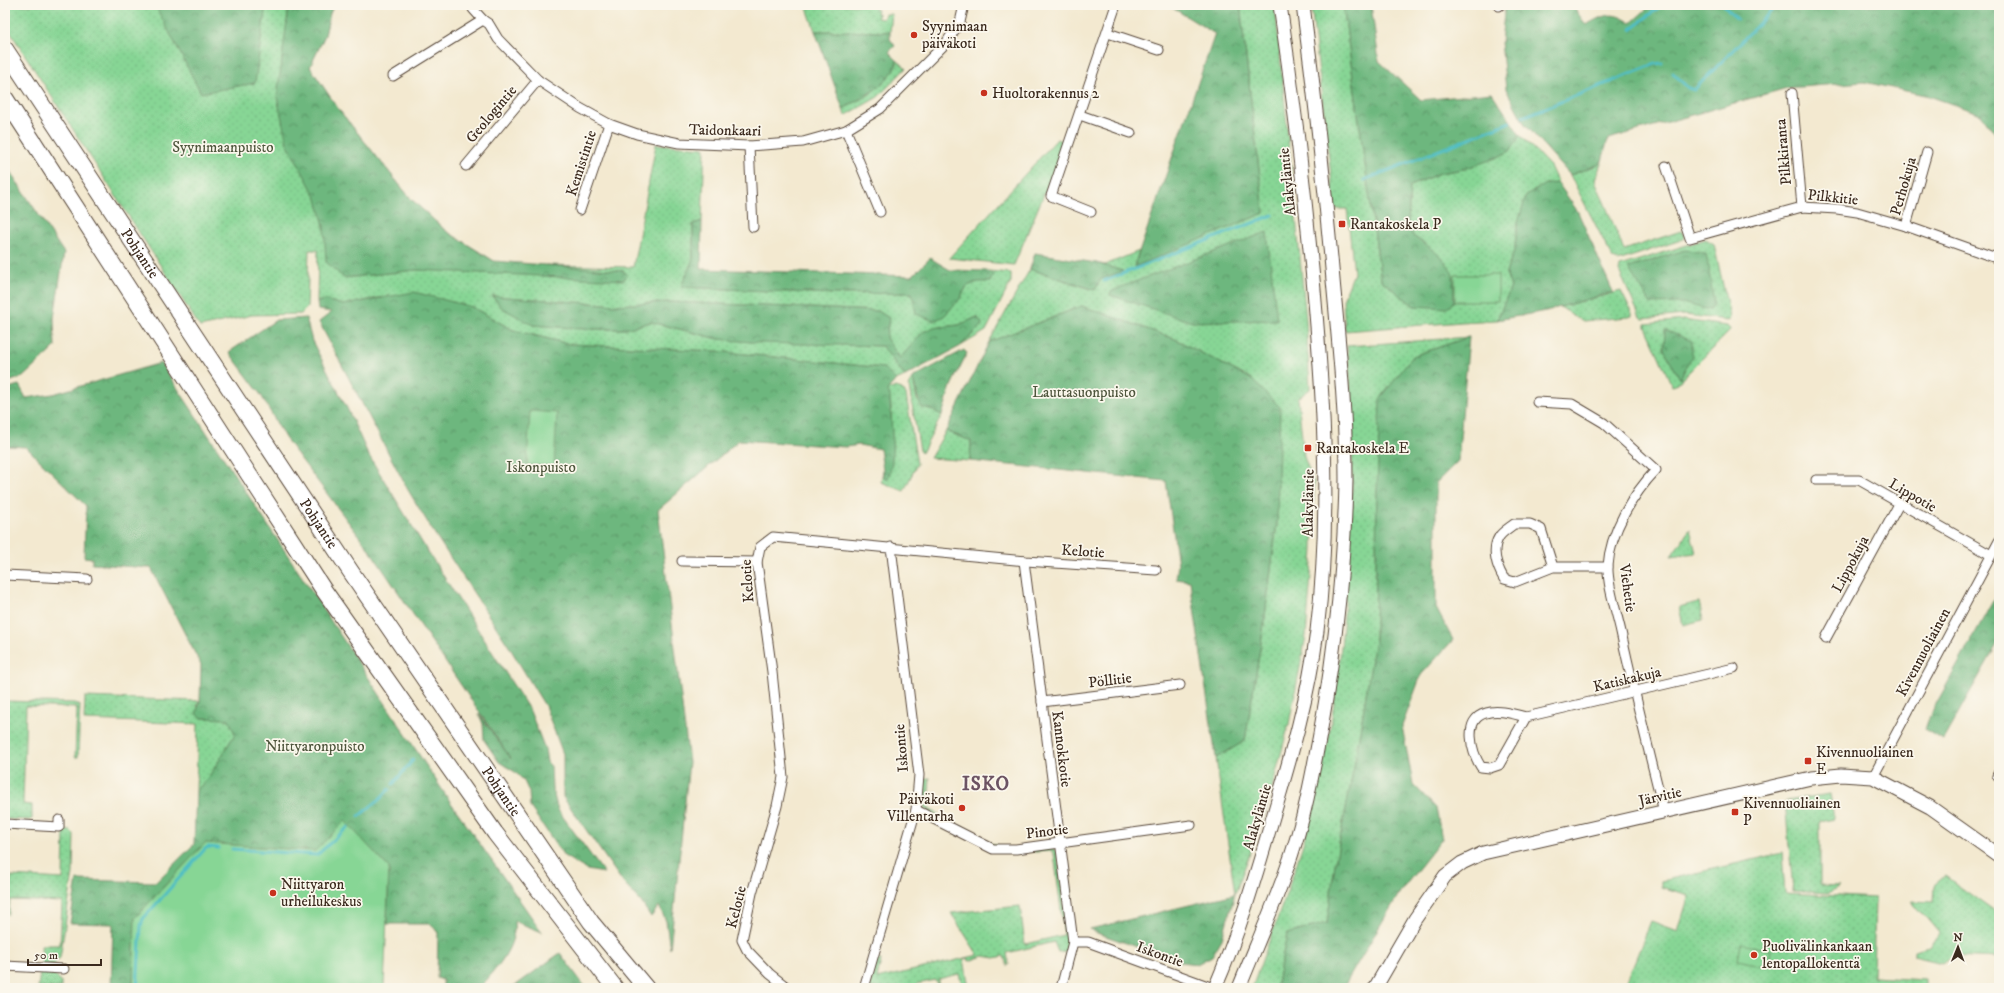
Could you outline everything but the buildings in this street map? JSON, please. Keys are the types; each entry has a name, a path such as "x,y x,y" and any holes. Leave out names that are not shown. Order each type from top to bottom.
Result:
{"highway":[{"name":"Pohjantie","path":"5,49 351,572 591,922 646,988"},
{"name":"Pohjantie","path":"5,98 323,589 495,833 584,950 615,988"},
{"path":"584,950 606,988"}],"main road":[{"name":"Alakyläntie","path":"1214,988 1253,888 1300,728 1317,631 1323,551 1326,480 1319,348 1296,110 1280,5"},
{"path":"1239,988 1285,871 1307,801 1337,632 1343,552 1346,479 1339,348 1303,5"},
{"name":"Järvitie","path":"1375,988 1415,919 1445,876 1462,863 1483,853 1810,778 1841,775 1873,777 1930,807 1999,856"}],"street":[{"name":"Taidonkaari","path":"473,9 483,20 490,24 499,40 538,80 580,108 609,124 637,134 679,143 749,146 803,142 846,130 880,109 946,43 960,22 964,5"},
{"path":"1091,212 1051,196 1080,116 1116,5"},
{"path":"393,76 483,20"},
{"path":"1108,33 1159,50"},
{"name":"Geologintie","path":"466,166 538,80"},
{"name":"Pilkkiranta","path":"1792,93 1802,207"},
{"path":"1080,116 1131,133"},
{"name":"Kemistintie","path":"580,210 609,124"},
{"path":"846,130 880,212"},
{"path":"749,146 753,227"},
{"name":"Perhokuja","path":"1906,226 1926,152"},
{"name":"Pilkkitie","path":"1666,166 1690,238 1802,207 1837,209 1857,212 1906,226 1999,259"},
{"name":"Viehetie","path":"1537,402 1572,404 1604,422 1656,470 1648,478 1620,522 1614,536 1608,567 1634,691 1664,812"},
{"name":"Lippotie","path":"1816,480 1859,480 1991,555"},
{"name":"Lippokuja","path":"1826,638 1899,504"},
{"path":"1553,567 1541,529 1530,524 1514,524 1499,537 1495,553 1498,569 1504,579 1515,582 1553,567 1608,567"},
{"name":"Kelotie","path":"788,988 770,974 747,950 742,940 752,892 777,806 783,777 772,672 757,562 760,547 773,537 891,547 1024,561 1156,570"},
{"name":"Kivennuoliainen","path":"1873,777 1999,541"},
{"name":"Iskontie","path":"864,988 916,810 918,764 891,547"},
{"path":"682,560 757,562"},
{"name":"Kannokkotie","path":"1024,561 1073,942"},
{"path":"5,575 87,579"},
{"name":"Katiskakuja","path":"1526,717 1499,765 1490,768 1481,767 1475,758 1472,745 1472,729 1476,719 1484,713 1496,711 1526,717 1734,668"},
{"name":"Pöllitie","path":"1042,702 1180,685"},
{"name":"Pinotie","path":"916,810 994,849 1009,850 1191,825"},
{"path":"5,824 59,826 59,820"},
{"path":"1061,988 1073,942"},
{"name":"Iskontie","path":"1073,942 1088,942 1214,988"},
{"path":"5,966 64,968"}],"green space":[{"name":"Syynimaanpuisto","path":"5,5 334,5 330,13 325,35 310,67 339,110 411,199 446,231 494,261 326,250 344,278 416,270 507,273 552,267 546,265 633,267 656,144 705,148 702,221 693,224 693,259 682,287 834,294 912,293 959,300 967,286 993,275 988,271 1011,273 1011,282 986,331 959,347 981,326 978,317 959,325 932,328 923,332 900,359 886,338 889,318 878,311 669,302 616,305 493,296 533,325 585,329 625,329 651,322 719,339 882,346 905,376 896,380 884,368 715,351 569,344 513,330 472,307 388,296 343,305 325,300 317,302 318,250 309,250 307,308 301,314 252,315 200,327 5,24"},
{"path":"155,5 266,5 255,83 201,93"},
{"path":"289,5 334,5 330,13 325,35 310,67 339,110 411,199 446,231 494,261 624,271 627,275 624,280 416,270 344,278 326,262 324,226 317,199 287,143 277,97"},
{"path":"806,5 874,5 877,11 876,13 879,14 877,18 883,19 885,14 892,14 890,32 815,31"},
{"path":"1168,5 1240,5 1264,213 1134,267 1215,34"},
{"path":"1240,5 1275,5 1306,319 1310,389 1298,398 1304,457 1314,483 1313,550 1306,636 1289,724 1266,810 1235,894 1216,758 1245,741 1264,624 1277,523 1251,379 1175,339 1082,306 989,342 1030,269 1094,290 1101,279 1122,271 1096,263 1105,265 1139,251 1134,266 1264,213"},
{"path":"1311,5 1343,5 1381,280 1414,306 1416,306 1425,244 1413,236 1408,221 1410,186 1440,173 1464,169 1510,151 1520,135 1550,166 1558,183 1545,184 1517,226 1515,248 1506,273 1511,287 1497,320 1345,331 1343,300 1354,273 1347,209 1335,209"},
{"path":"1343,5 1371,5 1379,61 1421,100 1492,93 1520,135 1510,151 1496,158 1464,169 1440,173 1410,186 1408,221 1413,236 1442,258 1451,270 1453,276 1454,302 1447,308 1414,306 1381,280"},
{"path":"1505,5 1572,5 1586,25 1608,15 1618,16 1631,23 1651,5 1995,5 1999,7 1999,139 1981,114 1929,96 1864,82 1787,88 1608,139 1602,161 1597,165 1570,175 1524,123 1506,89 1501,42"},
{"path":"815,31 890,32 890,39 895,46 889,52 897,60 894,68 883,83 867,95 843,109"},
{"path":"897,60 906,68 878,97 845,116 843,109 870,94 897,64"},
{"path":"1057,139 1066,142 1014,265 949,258"},
{"path":"1602,161 1595,180 1624,250 1681,231 1684,235 1684,239 1618,261 1613,259 1570,175 1597,165"},
{"path":"5,164 64,253 54,318 55,347 23,377 5,383"},
{"path":"1558,183 1578,212 1613,292 1546,311 1497,320 1511,287 1506,273 1515,248 1517,226 1526,196 1545,184"},
{"path":"702,221 701,269 912,276 930,258 950,270 988,271 993,275 990,282 978,282 967,286 959,300 944,316 934,321 916,314 912,293 834,294 681,287 693,259 693,224"},
{"path":"1267,232 1277,320 1192,322 1110,295 1111,292 1121,287"},
{"path":"1706,239 1714,244 1730,317 1728,320 1684,315 1643,319 1640,317 1619,271 1620,266"},
{"path":"1685,250 1706,253 1714,303 1710,310 1682,303 1651,304 1628,268"},
{"path":"1035,253 1096,263 1123,271 1101,279 1095,290 1030,269"},
{"path":"1455,275 1498,275 1498,301 1455,301"},
{"path":"1621,291 1632,313 1632,316 1583,321 1560,307"},
{"name":"Iskonpuisto","path":"414,292 472,307 513,330 569,344 715,351 884,368 896,380 887,390 890,396 892,463 887,480 884,477 880,449 859,445 846,447 739,440 658,510 689,762 670,949 666,921 659,906 651,917 641,902 624,884 563,797 563,754 545,706 508,645 436,536 408,490 319,322 332,312 318,310 317,302 325,300 343,305"},
{"path":"492,296 616,305 669,302 878,311 889,318 886,338 900,358 923,332 932,328 959,325 977,317 982,323 981,326 959,347 905,376 882,346 760,343 719,339 651,322 625,329 585,329 533,325 502,308"},
{"name":"Lauttasuonpuisto","path":"1082,306 1175,339 1251,379 1280,407 1277,522 1264,624 1245,741 1216,758 1190,581 1176,579 1178,564 1166,481 970,461 971,441 946,431 989,342"},
{"path":"306,318 312,341 347,408 368,454 423,544 530,711 545,749 547,762 551,766 552,788 558,810 604,873 587,870 564,856 530,807 529,792 524,781 515,772 499,762 484,740 483,724 479,714 511,759 371,552 285,438 261,395 229,352 276,320"},
{"path":"1683,320 1727,326 1730,329 1729,332 1676,385 1672,386 1646,324"},
{"path":"1665,330 1692,341 1692,356 1680,379 1664,349"},
{"path":"1469,337 1413,356 1377,490 1375,640 1355,762 1335,864 1327,923 1287,934 1276,988 1252,988 1294,872 1309,825 1322,771 1333,711 1344,621 1351,506 1352,426 1350,373 1347,346"},
{"path":"1469,337 1458,461 1436,483 1436,608 1453,640 1421,675 1402,726 1413,784 1436,808 1442,839 1400,892 1343,988 1276,988 1287,934 1327,923 1335,864 1355,762 1375,640 1380,399 1413,356"},
{"path":"964,350 967,353 951,386 942,415 927,408 922,408 912,378"},
{"name":"Niittyaronpuisto","path":"161,363 449,800 542,932 514,921 514,931 509,949 499,965 480,988 443,988 443,980 437,978 438,933 431,924 387,924 389,868 345,822 315,851 205,843 135,918 133,988 111,988 113,924 70,923 77,880 156,882 194,844 196,791 212,771 235,734 229,719 202,718 196,714 200,701 201,665 151,568 92,564 92,558 84,557 86,506 26,447 5,446 5,389 19,385 26,398 53,394"},
{"path":"912,378 917,400 927,408 942,415 922,453 920,451 909,387"},
{"path":"896,387 902,389 906,394 917,464 904,491 881,482 883,470 884,477 891,420 890,399 887,390"},
{"path":"530,411 557,413 554,466 527,465"},
{"path":"946,431 971,441 970,461 930,458"},
{"path":"1690,529 1696,553 1671,556"},
{"path":"1999,590 1999,641 1943,740 1925,729 1930,715"},
{"path":"1699,602 1703,620 1683,625 1679,607"},
{"path":"85,697 200,701 197,705 202,718 229,719 235,734 212,771 196,791 198,724 84,720"},
{"path":"5,701 75,703 80,705 78,757 75,757 77,708 26,706 23,804 32,805 32,819 29,820 5,819"},
{"path":"930,778 929,809 992,844 997,844 997,846 992,845 925,808 921,800 922,779"},
{"path":"1830,794 1834,818 1820,821 1820,885 1839,886 1829,893 1793,891 1785,801"},
{"name":"Niittyaron urheilukeskus","path":"345,821 389,868 384,988 133,988 135,918 205,843 315,851"},
{"path":"64,830 71,831 74,834 73,873 60,958 54,964 42,964 41,945 60,945 62,902 10,900 9,914 5,914 5,891 10,891 11,876 63,879"},
{"path":"1051,848 1057,852 1068,933 1067,951 1058,952 1054,942 1007,953 1009,965 1007,965 1004,956 995,958 983,956 969,961 968,958 964,959 969,988 963,988 959,974 938,979 938,987 935,980 917,984 917,988 914,985 907,988 869,988 877,960 881,960 877,979 978,955 951,913 1020,906 1025,944 1064,935 1054,853 1051,851 1034,852 1034,850"},
{"path":"1782,853 1785,893 1875,898 1873,977 1926,980 1926,988 1624,988 1651,921 1678,931 1689,895 1661,887 1661,881"},
{"path":"1945,876 1999,915 1999,958 1951,956 1942,963 1914,956 1914,951 1930,947 1939,933 1912,901 1933,902 1934,885"},
{"path":"1235,894 1222,939 1212,956 1197,964 1181,962 1097,933 1090,929"},
{"name":"Puolivälinkankaan lentopallokenttä","path":"1741,944 1771,950 1768,967 1738,960"},
{"path":"560,953 586,988 512,988"},
{"path":"40,972 55,975 61,982 61,988 38,988"}],"waterway":[{"path":"1631,29 1662,5"},
{"path":"1724,5 1737,19"},
{"path":"1673,73 1688,88 1694,90 1774,8"},
{"path":"1523,117 1655,64 1662,63"},
{"path":"1364,180 1510,122"},
{"path":"1104,281 1273,215"},
{"path":"393,784 413,760"},
{"path":"359,816 380,799 389,789"},
{"path":"232,849 317,855 348,827"},
{"path":"137,988 141,926 143,919 205,849 208,847 219,848"}],"place":[{"name":"Syynimaan päiväkoti","path":"914,35"},
{"name":"Huoltorakennus 2","path":"984,93"},
{"name":"Rantakoskela P","path":"1342,224"},
{"name":"Rantakoskela E","path":"1308,448"},
{"name":"Kivennuoliainen E","path":"1808,761"},
{"name":"Päiväkoti Villentarha","path":"962,808"},
{"name":"Kivennuoliainen P","path":"1735,812"},
{"name":"Niittyaron urheilukeskus","path":"273,893"},
{"name":"Puolivälinkankaan lentopallokenttä","path":"1754,955"}],"district":[{"name":"ISKO","path":"986,783"}]}
